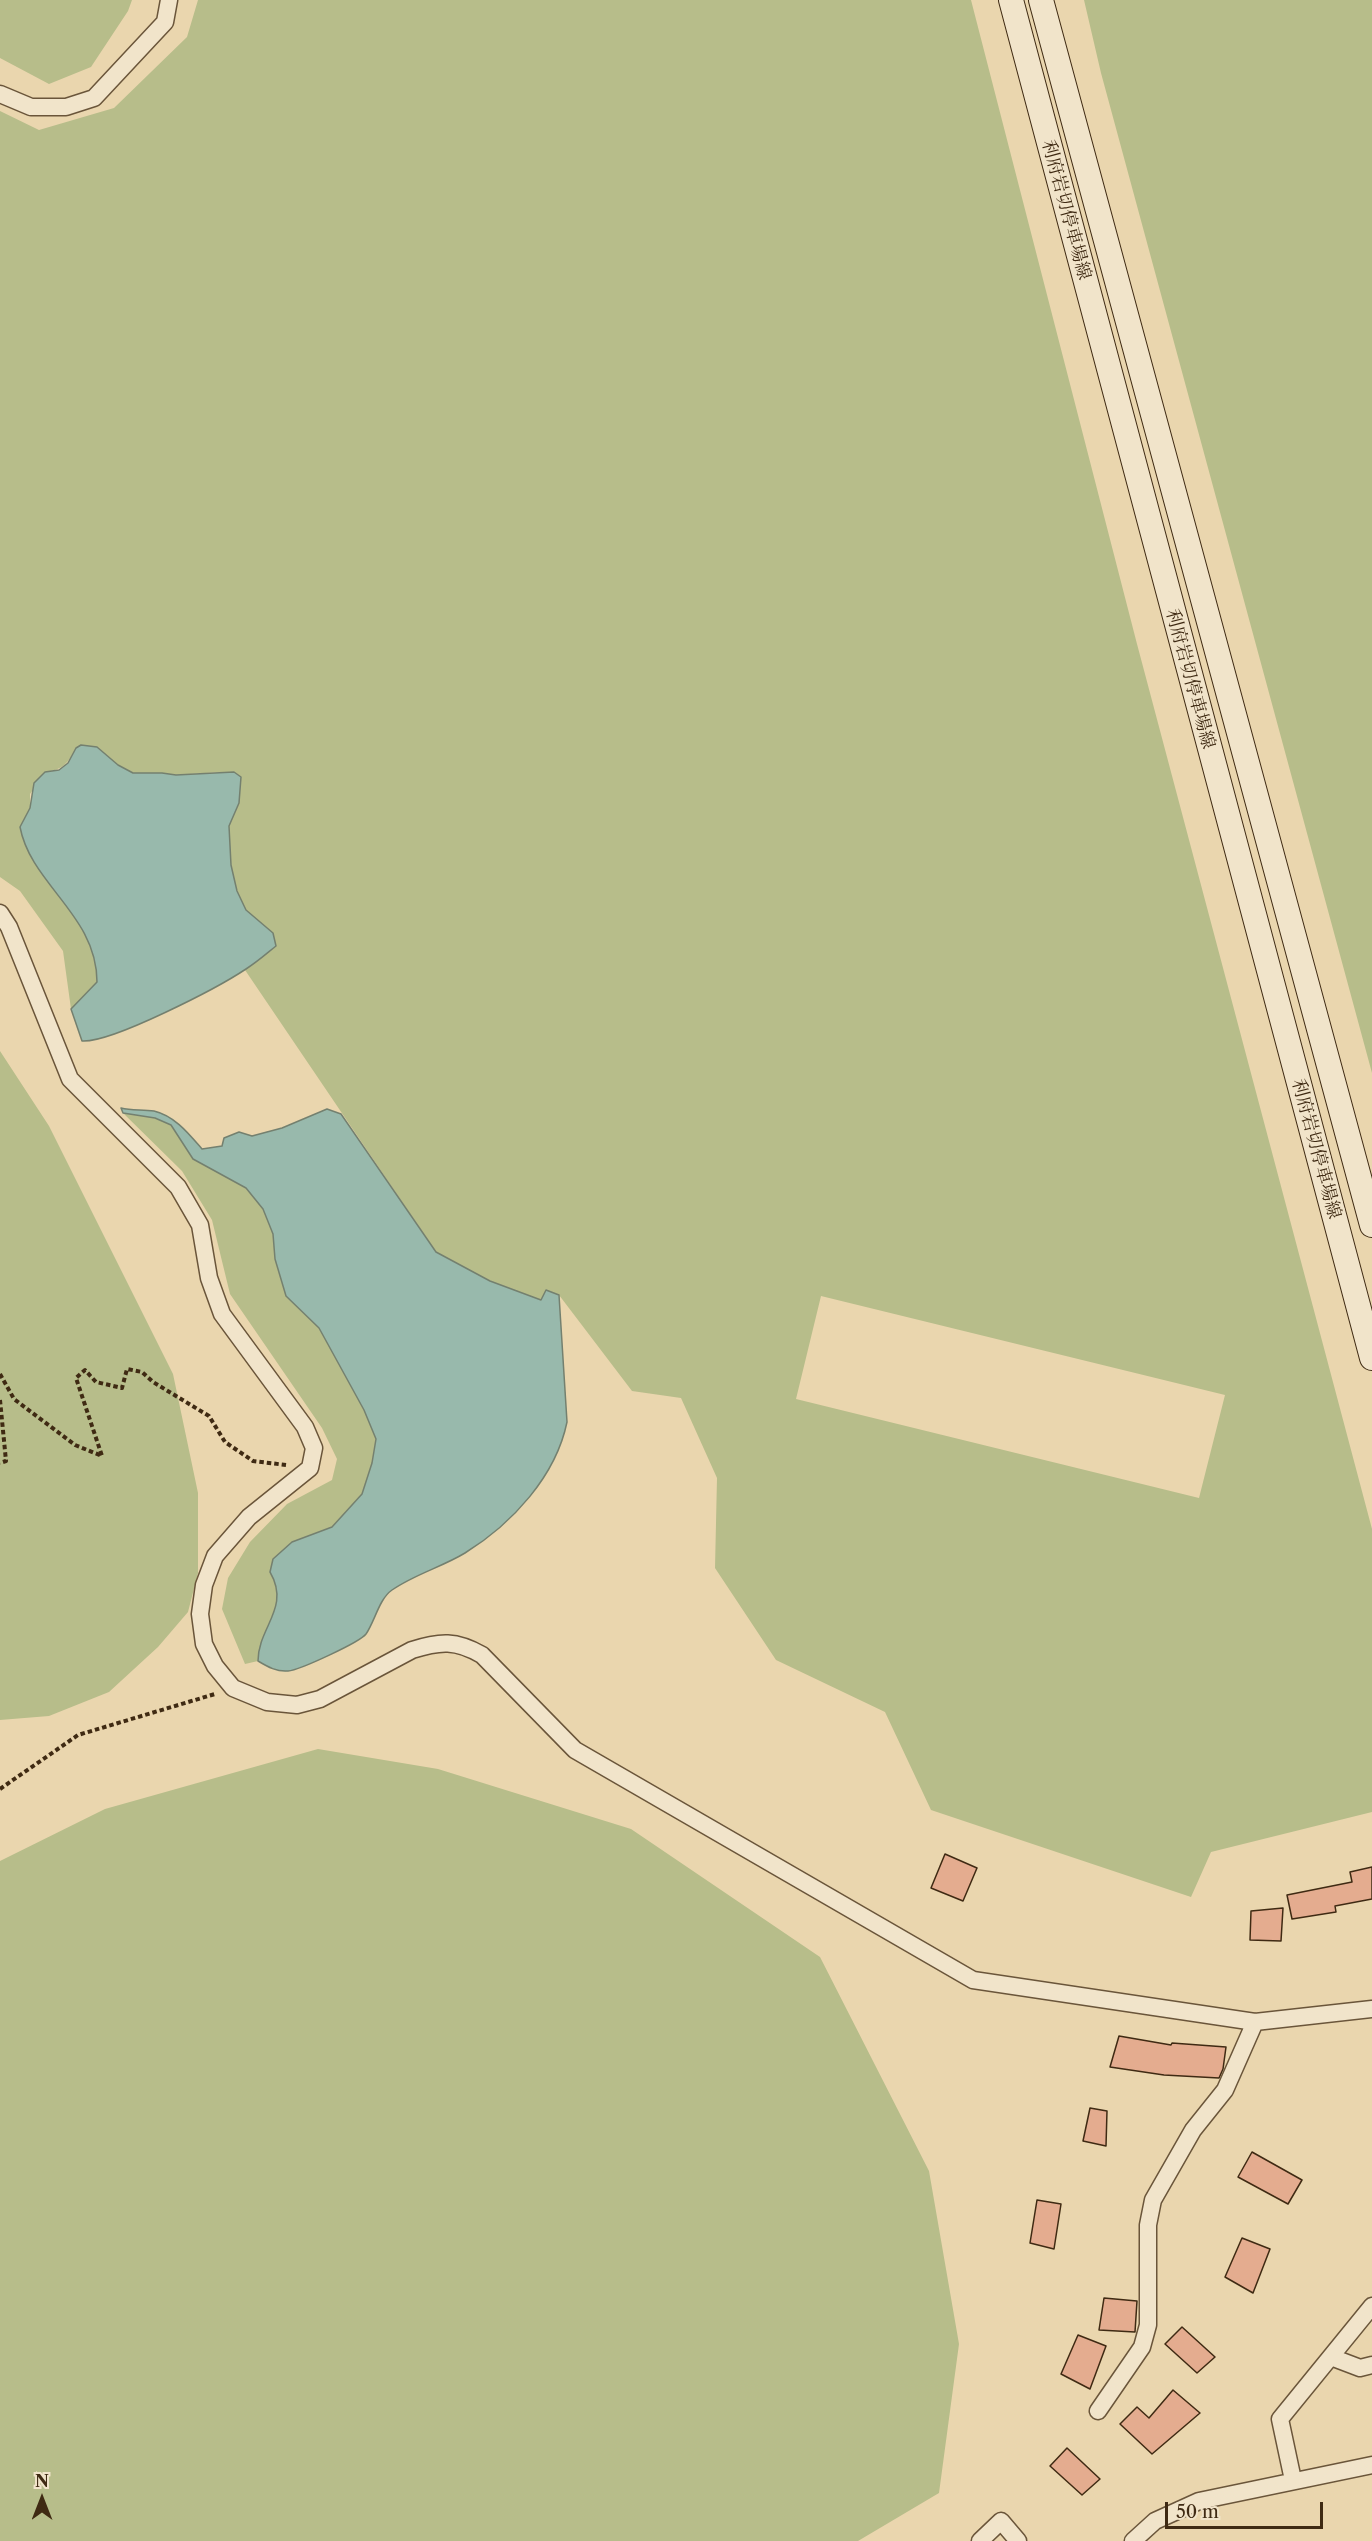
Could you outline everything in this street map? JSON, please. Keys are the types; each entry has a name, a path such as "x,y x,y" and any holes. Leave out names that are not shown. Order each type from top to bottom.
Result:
{"main road":[{"name":"利府岩切停車場線","path":"1011,0 1372,1358"},
{"name":"利府岩切停車場線","path":"1041,0 1372,1225"}],"street":[{"path":"0,94 31,107 66,107 94,98 165,22 168,0"},
{"path":"0,913 9,927 70,1079 178,1187 200,1225 209,1278 222,1314 305,1427 314,1448 310,1468 249,1517 215,1556 204,1585 200,1614 204,1644 215,1666 232,1688 267,1702 297,1705 320,1699 412,1650 428,1645 465,1645 482,1655 575,1750 973,1980 1255,2022 1372,2009"},
{"path":"1098,2411 1142,2347 1148,2325 1148,2224 1153,2200 1193,2130 1225,2090 1255,2022"},
{"path":"1293,2480 1280,2419 1372,2306"},
{"path":"1331,2357 1360,2368 1372,2365"},
{"path":"1133,2541 1155,2521 1199,2501 1372,2465"},
{"path":"980,2541 1001,2521 1018,2541"}],"path":[{"path":"0,1374 14,1398 75,1445 102,1456 76,1378 85,1370 96,1382 122,1388 127,1369 142,1372 153,1382 209,1416 225,1442 254,1461 310,1468"},
{"path":"0,1400 6,1461 0,1463"},
{"path":"0,1789 78,1735 232,1688"}],"green space":[{"path":"0,0 132,0 128,11 91,67 49,84 0,58"},
{"path":"198,0 971,0 1137,644 1372,1529 1372,1812 1211,1852 1191,1897 931,1810 885,1712 776,1660 715,1568 717,1478 681,1398 632,1391 559,1295 546,1290 541,1300 490,1281 436,1252 245,970 276,946 271,933 247,911 238,894 229,856 228,833 230,822 239,803 221,772 176,775 133,773 118,765 97,747 76,748 64,765 56,770 45,772 30,794 30,808 20,827 36,861 88,939 96,966 97,982 71,1009 63,951 20,891 0,877 0,111 39,130 114,108 187,37","holes":["821,1296 1225,1395 1199,1498 796,1399"]},
{"path":"1084,0 1372,0 1372,1073 1101,73"},
{"path":"0,1051 49,1126 173,1374 198,1493 198,1573 188,1612 158,1647 109,1692 49,1716 0,1720"},
{"path":"123,1113 155,1118 171,1125 193,1159 246,1188 263,1209 273,1234 275,1259 286,1296 319,1328 364,1410 376,1439 372,1463 362,1494 332,1527 292,1542 270,1572 276,1585 276,1607 263,1638 258,1661 245,1664 222,1609 228,1578 250,1542 287,1504 332,1480 337,1459 322,1428 230,1294 212,1220 182,1171"},
{"path":"318,1749 438,1769 631,1829 820,1957 929,2171 959,2344 939,2493 858,2541 0,2541 0,1861 105,1809"}],"shaded area":[{"path":"81,745 97,747 118,765 133,773 176,775 234,772 241,777 239,803 229,826 231,865 237,891 246,910 273,933 276,946 254,964 190,1000 140,1024 97,1039 82,1041 71,1009 97,982 94,958 87,938 76,919 26,848 20,827 30,808 34,783 45,772 59,770 68,763 76,748"},
{"path":"121,1108 162,1113 181,1126 202,1149 222,1146 224,1138 239,1132 252,1136 282,1128 327,1109 341,1114 436,1252 490,1281 541,1300 546,1290 559,1295 567,1422 553,1461 530,1497 499,1528 465,1553 392,1590 380,1604 369,1629 361,1638 295,1669 276,1670 258,1661 259,1649 272,1617 277,1596 276,1585 270,1572 273,1559 292,1542 332,1527 362,1494 372,1463 376,1439 364,1410 319,1328 286,1296 275,1259 273,1234 263,1209 246,1188 193,1159 171,1125 155,1118 123,1113"}],"building":[{"path":"945,1854 977,1868 963,1901 931,1888"},
{"path":"1372,1867 1372,1899 1335,1906 1336,1912 1292,1919 1287,1895 1352,1882 1350,1872"},
{"path":"1283,1908 1281,1941 1250,1940 1251,1911"},
{"path":"1119,2036 1171,2045 1172,2043 1226,2047 1223,2069 1219,2078 1164,2075 1110,2067"},
{"path":"1090,2108 1107,2111 1106,2146 1083,2141"},
{"path":"1252,2152 1302,2180 1288,2204 1238,2177"},
{"path":"1037,2200 1061,2204 1054,2249 1030,2243"},
{"path":"1242,2238 1270,2249 1253,2293 1225,2277"},
{"path":"1104,2298 1137,2301 1135,2332 1099,2330"},
{"path":"1182,2327 1215,2357 1197,2373 1165,2344"},
{"path":"1078,2335 1106,2346 1090,2389 1061,2374"},
{"path":"1173,2390 1200,2413 1152,2454 1120,2424 1137,2407 1149,2418"},
{"path":"1067,2448 1100,2479 1082,2495 1050,2466"}]}
